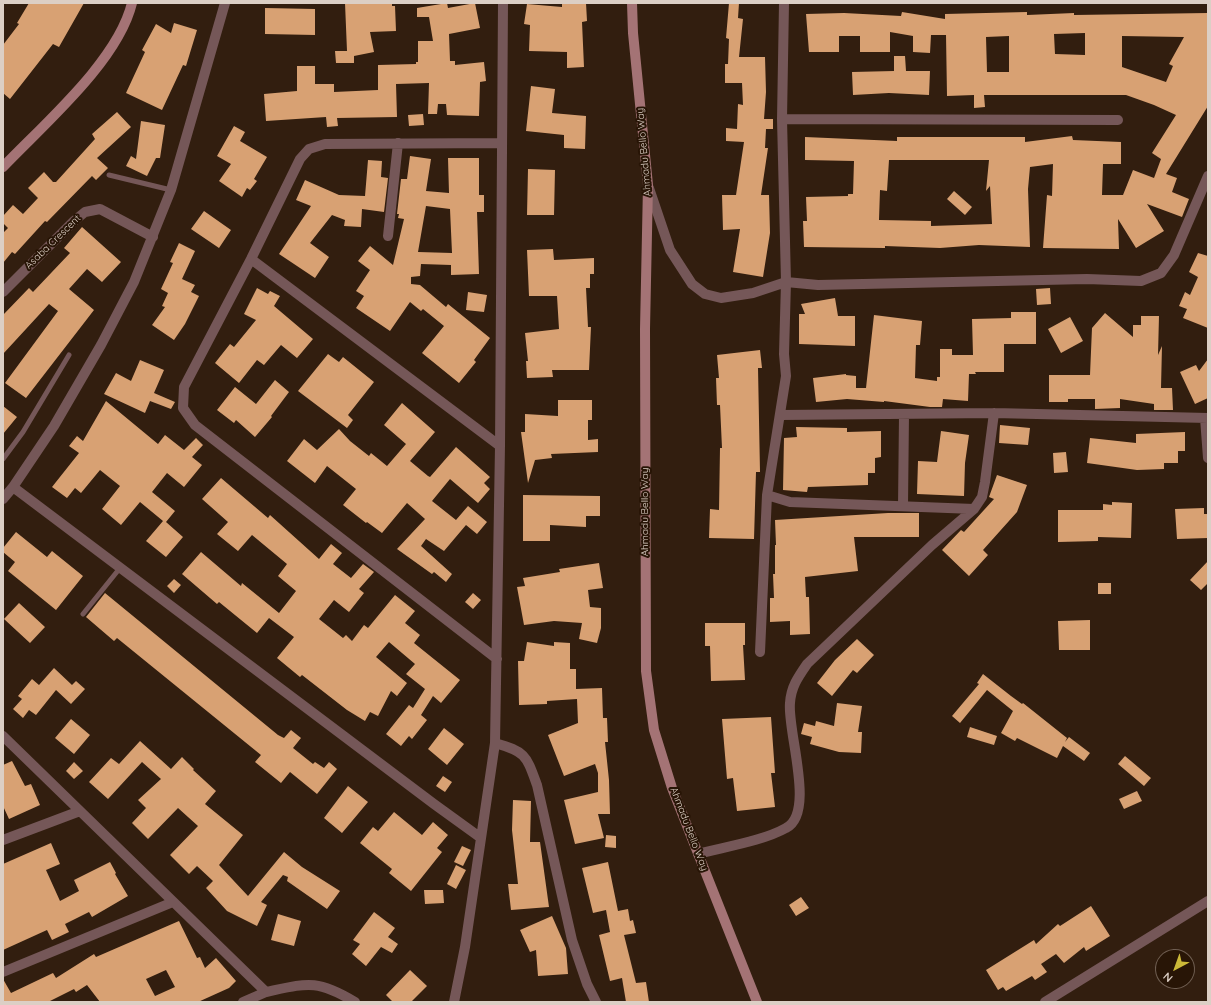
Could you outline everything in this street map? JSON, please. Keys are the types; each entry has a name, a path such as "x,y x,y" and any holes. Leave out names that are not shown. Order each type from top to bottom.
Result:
{"street":[{"path":"3,167 89,78 115,43 132,3"},
{"path":"3,498 13,487 54,426 101,345 134,282 171,190 225,3"},
{"path":"454,1002 495,743 500,446 503,3"},
{"name":"Ahmadu Bello Way","path":"632,3 632,33 648,185 645,330 646,671 654,730 672,788 757,1002"},
{"path":"760,652 767,495 782,414 786,376 784,354 786,282 782,119 784,3"},
{"path":"782,119 1118,120"},
{"path":"388,236 398,143"},
{"path":"496,659 195,425 183,408 184,387 251,259 300,159 309,149 325,144 502,143"},
{"path":"648,185 670,250 692,284 705,294 721,298 753,293 786,282 818,285 1087,279 1142,281 1161,273 1174,255 1208,176"},
{"name":"Asaba Crescent","path":"3,292 85,212 100,209 153,237"},
{"path":"251,259 500,446"},
{"path":"782,414 904,415 994,413 1206,418 1208,458"},
{"path":"698,854 788,828 797,819 801,800 789,704 793,684 806,664 932,545 974,509 982,497 986,482 994,413"},
{"path":"902,506 904,415"},
{"path":"13,487 428,800 481,838"},
{"path":"767,495 790,502 974,509"},
{"path":"3,736 266,992"},
{"path":"495,743 516,749 528,761 537,785 572,940 587,984 596,1002"},
{"path":"3,840 80,811"},
{"path":"1045,1002 1208,900"},
{"path":"3,972 173,902"},
{"path":"243,1002 266,992 298,985 315,984 334,989 355,1002"}],"lane":[{"path":"109,175 171,190"},
{"path":"3,459 23,432 69,355"},
{"path":"83,614 120,568"}],"building":[{"path":"29,3 84,3 59,47 53,44 10,99 3,93 3,45 19,24 17,23"},
{"path":"345,3 392,3 392,6 395,6 396,31 370,32 374,52 354,56 354,63 336,63 335,51 347,51"},
{"path":"447,3 448,8 475,3 480,28 449,34 450,61 455,61 455,65 484,62 486,81 480,82 479,116 447,115 446,104 438,104 437,114 428,114 429,83 396,84 397,117 337,118 338,126 327,127 326,117 266,121 264,94 297,91 297,66 315,66 315,84 334,84 334,92 378,90 378,65 416,64 416,62 418,62 418,41 433,41 429,17 417,17 417,8"},
{"path":"562,3 586,3 587,21 582,22 584,67 567,68 567,52 529,51 530,25 524,24 527,4 562,7"},
{"path":"729,3 739,3 738,18 743,19 739,57 765,57 766,92 764,119 773,119 773,129 766,129 765,148 768,148 761,195 769,195 770,233 763,277 733,272 740,229 723,230 722,195 736,195 744,142 726,141 726,128 737,129 738,104 743,105 742,83 725,83 725,64 728,64 729,39 726,38"},
{"path":"265,8 315,9 315,35 265,34"},
{"path":"902,12 945,19 945,14 1027,12 1027,15 1074,13 1074,15 1208,13 1208,106 1166,174 1177,178 1172,192 1189,199 1182,217 1147,204 1164,231 1136,248 1118,219 1119,249 1043,248 1047,195 1052,196 1053,164 1030,167 1028,189 1030,247 979,245 940,248 885,246 885,248 804,247 803,221 807,221 806,197 848,196 848,194 853,194 854,161 805,160 805,137 897,141 897,137 1025,137 1025,142 1072,136 1073,140 1121,142 1121,164 1103,164 1102,195 1123,195 1133,170 1154,178 1161,159 1152,153 1176,115 1154,105 1126,95 984,95 985,107 974,108 974,95 947,96 946,35 931,35 930,53 913,52 913,36 890,32 890,52 860,52 860,36 839,36 839,52 809,52 806,14 844,13 901,16","holes":["1085,33 1085,55 1055,54 1054,34","1009,36 1009,72 987,72 986,37","1122,36 1184,37 1169,64 1173,66 1166,82 1122,67","889,160 989,160 986,191 990,186 992,224 931,226 931,221 879,220 880,190 887,191"]},
{"path":"174,23 197,30 186,66 183,65 162,110 126,93 145,52 142,50 156,24 171,33"},
{"path":"894,56 905,56 906,71 930,71 929,95 889,93 853,95 852,72 894,71"},
{"path":"531,86 555,89 552,113 586,116 585,149 564,148 564,135 526,131"},
{"path":"117,112 131,127 97,158 108,168 96,180 92,176 47,222 45,221 15,254 12,252 3,263 3,233 8,228 3,223 3,216 13,205 23,214 38,198 28,188 44,172 53,182 56,182 95,139 92,134"},
{"path":"423,114 424,125 409,126 408,115"},
{"path":"141,121 165,125 160,158 156,158 147,176 126,166 131,156 136,159"},
{"path":"234,126 245,132 240,141 267,157 254,179 257,181 250,190 247,188 242,197 219,181 231,164 217,156"},
{"path":"410,156 431,159 426,191 449,193 448,158 479,158 479,195 484,195 484,212 477,212 479,274 451,275 451,265 421,264 420,276 411,277 411,284 420,285 446,307 448,304 490,338 474,360 476,362 459,383 422,353 444,326 423,309 421,311 410,302 390,331 356,308 364,296 356,291 370,270 358,261 370,246 393,265 404,219 398,218 399,214 397,214 401,179 407,179","holes":["426,206 450,209 452,253 418,252"]},
{"path":"368,160 382,161 381,177 388,178 384,212 362,209 361,227 344,226 345,220 332,215 310,243 329,257 315,278 279,254 311,206 296,200 305,180 339,195 365,196"},
{"path":"528,169 555,170 554,215 527,215"},
{"path":"954,191 972,207 965,215 947,199"},
{"path":"204,211 231,230 219,248 191,229"},
{"path":"82,227 121,262 102,282 87,269 69,289 94,310 26,398 5,383 58,311 49,304 3,354 3,315 29,288 33,292 70,253 64,248"},
{"path":"179,243 195,251 182,279 195,285 191,292 199,296 185,324 174,340 152,325 165,307 162,306 168,293 161,289 173,263 170,262"},
{"path":"553,249 554,260 594,258 594,274 590,274 590,288 586,288 588,327 591,327 589,370 552,370 553,377 527,378 526,361 528,361 525,333 559,329 557,296 529,296 527,250"},
{"path":"1198,253 1208,256 1208,328 1183,318 1187,309 1179,306 1185,292 1190,295 1198,277 1189,272"},
{"path":"257,288 268,294 270,291 280,296 274,306 313,339 297,358 281,345 264,365 257,360 239,383 215,363 230,344 234,347 256,320 244,314"},
{"path":"1050,288 1051,304 1037,305 1036,289"},
{"path":"468,292 487,295 484,312 466,310"},
{"path":"835,298 838,316 855,316 855,346 799,344 799,314 805,314 801,304"},
{"path":"1011,312 1036,312 1036,344 1004,344 1004,372 975,372 976,374 969,374 968,401 943,399 942,407 847,399 816,402 813,378 846,374 856,376 856,388 866,388 874,315 922,321 920,345 916,345 915,378 937,381 937,377 940,377 940,349 952,349 952,355 973,355 972,319 1011,318"},
{"path":"1105,313 1133,337 1133,325 1141,325 1141,316 1159,316 1158,355 1162,346 1161,388 1172,388 1173,410 1154,410 1154,404 1120,399 1120,408 1095,409 1095,399 1068,399 1068,402 1049,402 1049,375 1090,375 1092,328"},
{"path":"1070,317 1083,341 1061,353 1048,329"},
{"path":"760,350 762,368 758,368 760,472 756,472 754,539 709,538 710,509 719,510 720,448 722,448 720,405 717,405 716,378 719,378 717,355"},
{"path":"328,354 339,362 343,357 374,382 348,415 353,420 347,428 298,391"},
{"path":"1208,359 1208,398 1195,404 1180,372 1196,365 1199,371"},
{"path":"140,360 164,370 154,393 175,402 171,409 150,401 145,413 104,394 116,373 131,381"},
{"path":"275,380 289,392 271,416 272,417 255,437 236,420 234,423 217,410 235,387 256,404"},
{"path":"558,400 592,400 592,420 588,420 588,440 598,439 598,452 551,454 552,458 535,460 528,483 521,432 525,432 525,414 558,416"},
{"path":"106,401 158,444 165,435 184,450 196,438 203,445 192,457 202,465 184,487 167,473 152,492 175,511 166,522 183,537 166,557 146,541 163,521 140,502 121,525 102,509 120,486 100,470 81,493 75,488 67,498 52,487 79,453 69,446 77,436 83,441"},
{"path":"402,403 435,432 410,461 430,477 456,447 490,477 484,483 490,489 478,503 450,479 432,501 456,520 468,506 487,522 477,534 466,525 444,551 426,539 421,546 452,574 446,582 434,572 432,574 397,549 425,519 407,503 382,533 367,522 366,523 343,505 356,489 327,466 315,483 287,461 304,439 317,450 339,429 350,441 369,456 371,453 387,466 406,444 384,425"},
{"path":"3,406 17,417 3,434"},
{"path":"1000,425 1030,428 1028,445 999,443"},
{"path":"796,427 847,428 847,432 881,431 881,457 875,458 875,473 868,473 868,485 808,487 807,492 783,490 784,438 797,437"},
{"path":"941,431 969,435 965,463 964,496 917,494 918,461 937,462"},
{"path":"1185,432 1185,451 1178,451 1178,463 1164,463 1164,469 1137,470 1087,463 1090,438 1136,443 1136,434"},
{"path":"1066,452 1068,472 1054,473 1053,453"},
{"path":"997,475 1027,485 1017,512 983,550 988,555 969,576 942,550 961,530 964,532 994,499 989,497"},
{"path":"221,478 268,518 270,515 319,559 331,544 342,553 333,564 351,578 363,564 374,572 359,589 364,593 349,612 334,600 319,619 343,638 346,635 352,641 364,625 368,628 395,595 415,611 405,623 420,635 414,643 460,680 441,703 433,696 421,715 427,720 412,739 409,736 401,746 386,734 409,705 413,708 425,689 406,674 415,664 389,642 376,657 407,683 397,696 391,691 378,716 370,712 365,721 347,710 302,675 300,677 277,658 294,637 269,618 257,633 219,602 217,604 182,574 201,552 241,586 242,583 279,613 296,591 278,576 287,564 252,535 238,551 217,534 228,522 202,499"},
{"path":"523,495 600,496 600,516 586,516 586,527 550,525 550,541 523,541"},
{"path":"1112,502 1132,503 1131,538 1098,537 1098,541 1058,542 1058,510 1103,510 1103,504 1112,505"},
{"path":"1204,508 1204,514 1208,514 1208,538 1177,539 1175,509"},
{"path":"888,513 919,513 919,537 854,537 858,571 805,577 806,597 809,597 810,634 790,635 790,621 770,622 770,598 774,598 773,574 775,574 776,545 775,520"},
{"path":"16,532 47,557 52,551 83,576 56,610 8,571 15,562 3,552 3,548"},
{"path":"1208,561 1208,583 1201,590 1190,580"},
{"path":"599,563 603,588 588,590 590,607 601,608 601,628 597,643 579,639 582,623 554,621 524,625 517,587 525,586 523,578 560,572 559,569"},
{"path":"174,579 181,585 174,593 167,586"},
{"path":"1098,583 1111,583 1111,594 1098,594"},
{"path":"105,593 278,735 284,738 291,730 301,738 293,748 313,764 315,762 324,768 329,762 337,769 317,794 290,772 281,783 255,762 261,755 117,638 114,641 86,617"},
{"path":"473,593 481,600 473,609 465,602"},
{"path":"19,603 45,627 30,643 4,619"},
{"path":"1090,620 1090,650 1059,650 1058,621"},
{"path":"705,623 745,623 745,645 743,645 745,680 711,681 710,646 705,646"},
{"path":"857,639 874,655 857,673 853,670 832,696 817,683 835,660"},
{"path":"527,642 554,646 554,642 570,643 570,669 576,669 576,689 602,688 603,718 607,718 608,742 605,742 609,780 610,814 598,814 604,838 575,844 564,800 598,792 598,773 595,764 564,776 548,735 578,723 577,699 547,701 547,704 519,705 518,661 524,661"},
{"path":"54,668 72,685 76,681 85,689 71,704 56,690 36,715 29,710 23,718 13,709 22,699 18,696 32,679 39,685"},
{"path":"983,674 1067,738 1065,742 1069,737 1090,753 1084,761 1063,746 1057,758 1017,738 1015,741 1001,733 1013,711 987,690 960,723 952,716 979,684 977,683"},
{"path":"837,703 862,706 858,732 862,732 861,753 839,752 810,744 812,737 801,734 804,723 815,726 816,721 834,726"},
{"path":"771,717 775,773 771,773 775,807 737,811 733,778 727,779 722,719"},
{"path":"71,719 90,735 74,754 55,738"},
{"path":"970,727 997,736 994,745 967,737"},
{"path":"444,728 464,744 447,765 428,749"},
{"path":"140,741 171,769 182,757 194,769 193,770 216,791 205,804 243,835 219,865 248,896 284,852 302,867 340,891 327,909 287,881 288,877 283,875 261,902 267,905 257,926 227,911 206,888 213,881 197,866 189,874 170,855 198,826 178,808 148,839 132,823 146,808 138,800 161,779 142,762 108,799 89,782 111,758 119,764"},
{"path":"1125,756 1151,778 1144,786 1118,764"},
{"path":"12,761 25,786 31,784 40,805 9,819 3,806 3,765"},
{"path":"74,762 83,771 74,779 66,771"},
{"path":"443,776 452,782 445,792 436,786"},
{"path":"348,786 368,802 342,833 324,818"},
{"path":"1137,791 1142,801 1124,809 1119,799"},
{"path":"513,800 531,801 530,842 540,842 549,907 511,910 508,884 518,884 512,830"},
{"path":"394,812 422,835 433,822 448,835 437,848 442,852 411,891 389,873 392,869 360,843 373,827 378,831"},
{"path":"606,835 616,836 616,848 605,847"},
{"path":"51,843 60,864 46,870 60,901 79,891 74,880 110,862 128,896 92,917 89,912 65,924 69,932 52,940 47,930 3,950 3,864"},
{"path":"462,846 471,850 463,866 454,862"},
{"path":"608,862 618,911 628,909 630,921 633,920 636,933 624,935 636,983 646,982 649,1002 626,1002 622,978 610,981 599,935 610,932 606,910 593,913 582,868"},
{"path":"456,865 466,870 456,889 447,884"},
{"path":"424,890 443,890 444,903 425,904"},
{"path":"801,897 809,908 796,916 789,905"},
{"path":"1091,906 1110,936 1086,951 1084,947 1064,963 1056,954 1041,964 1047,972 1035,980 1032,976 1006,991 1003,987 998,990 986,970 1034,940 1036,944 1058,924 1060,926"},
{"path":"374,912 395,928 388,937 398,944 392,953 381,947 366,966 352,954 360,944 353,940"},
{"path":"278,914 301,921 294,946 271,940"},
{"path":"552,916 566,948 568,974 538,976 536,950 530,952 520,930"},
{"path":"179,921 197,958 200,957 205,968 216,958 236,981 229,988 198,1002 100,1002 87,985 76,992 74,989 48,1002 3,1002 3,979 11,993 53,973 56,978 94,954 96,957","holes":["166,970 175,987 155,996 146,979"]},
{"path":"410,970 427,986 411,1002 393,1002 386,995"}]}
